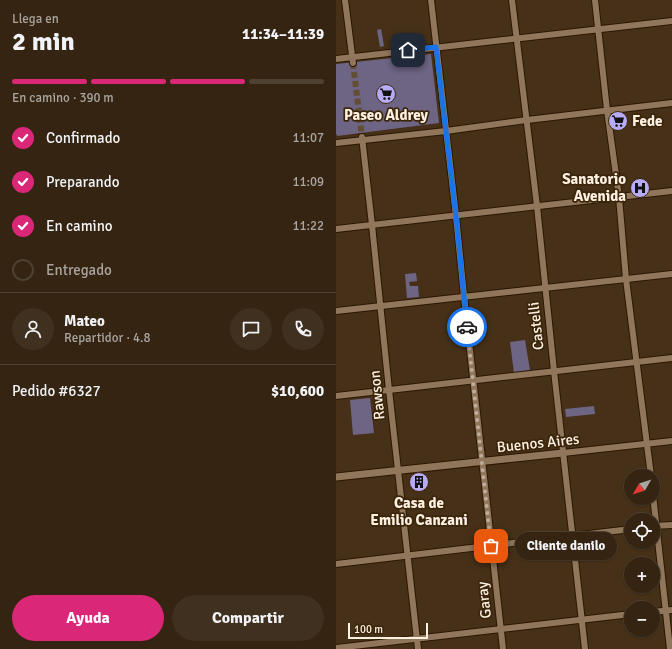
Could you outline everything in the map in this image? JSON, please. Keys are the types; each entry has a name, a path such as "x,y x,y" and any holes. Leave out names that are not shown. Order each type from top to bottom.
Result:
{"street":[{"path":"345,0 352,60"},
{"name":"Garay","path":"430,0 456,216 503,649"},
{"name":"Castelli","path":"512,0 537,206 585,649"},
{"path":"595,0 607,110 619,197 626,279 650,469"},
{"path":"336,59 352,60 436,47 672,21"},
{"path":"336,143 672,103"},
{"name":"Rawson","path":"362,139 418,649"},
{"path":"336,230 672,191"},
{"path":"336,310 672,274"},
{"path":"336,396 672,358"},
{"name":"Buenos Aires","path":"336,477 672,441"},
{"path":"660,525 672,524"},
{"path":"336,564 624,530"},
{"path":"659,549 669,610 670,649"},
{"path":"336,648 624,615"}],"building":[{"path":"381,29 384,46 380,47 377,30"},
{"name":"Paseo Aldrey","path":"431,54 439,123 337,136 336,64"},
{"path":"416,273 417,281 409,282 410,286 418,286 419,297 407,298 405,274"},
{"path":"525,340 530,370 514,373 510,342"},
{"path":"370,398 374,433 353,435 350,400"},
{"path":"594,406 595,414 566,417 565,409"},
{"name":"Casa de Emilio Canzani","path":"422,477 423,486 417,487 416,478"}],"tunnel":[{"path":"353,63 362,137"}],"way so far":[{"path":"467,327 491,546"}],"place":[{"name":"Paseo Aldrey","path":"386,94"},
{"name":"Fede","path":"618,121"},
{"name":"Sanatorio Avenida","path":"640,188"},
{"name":"Casa de Emilio Canzani","path":"419,482"},
{"name":"Cliente danilo","path":"491,546"}],"route":[{"path":"408,50 436,47 456,216 467,327"}]}
